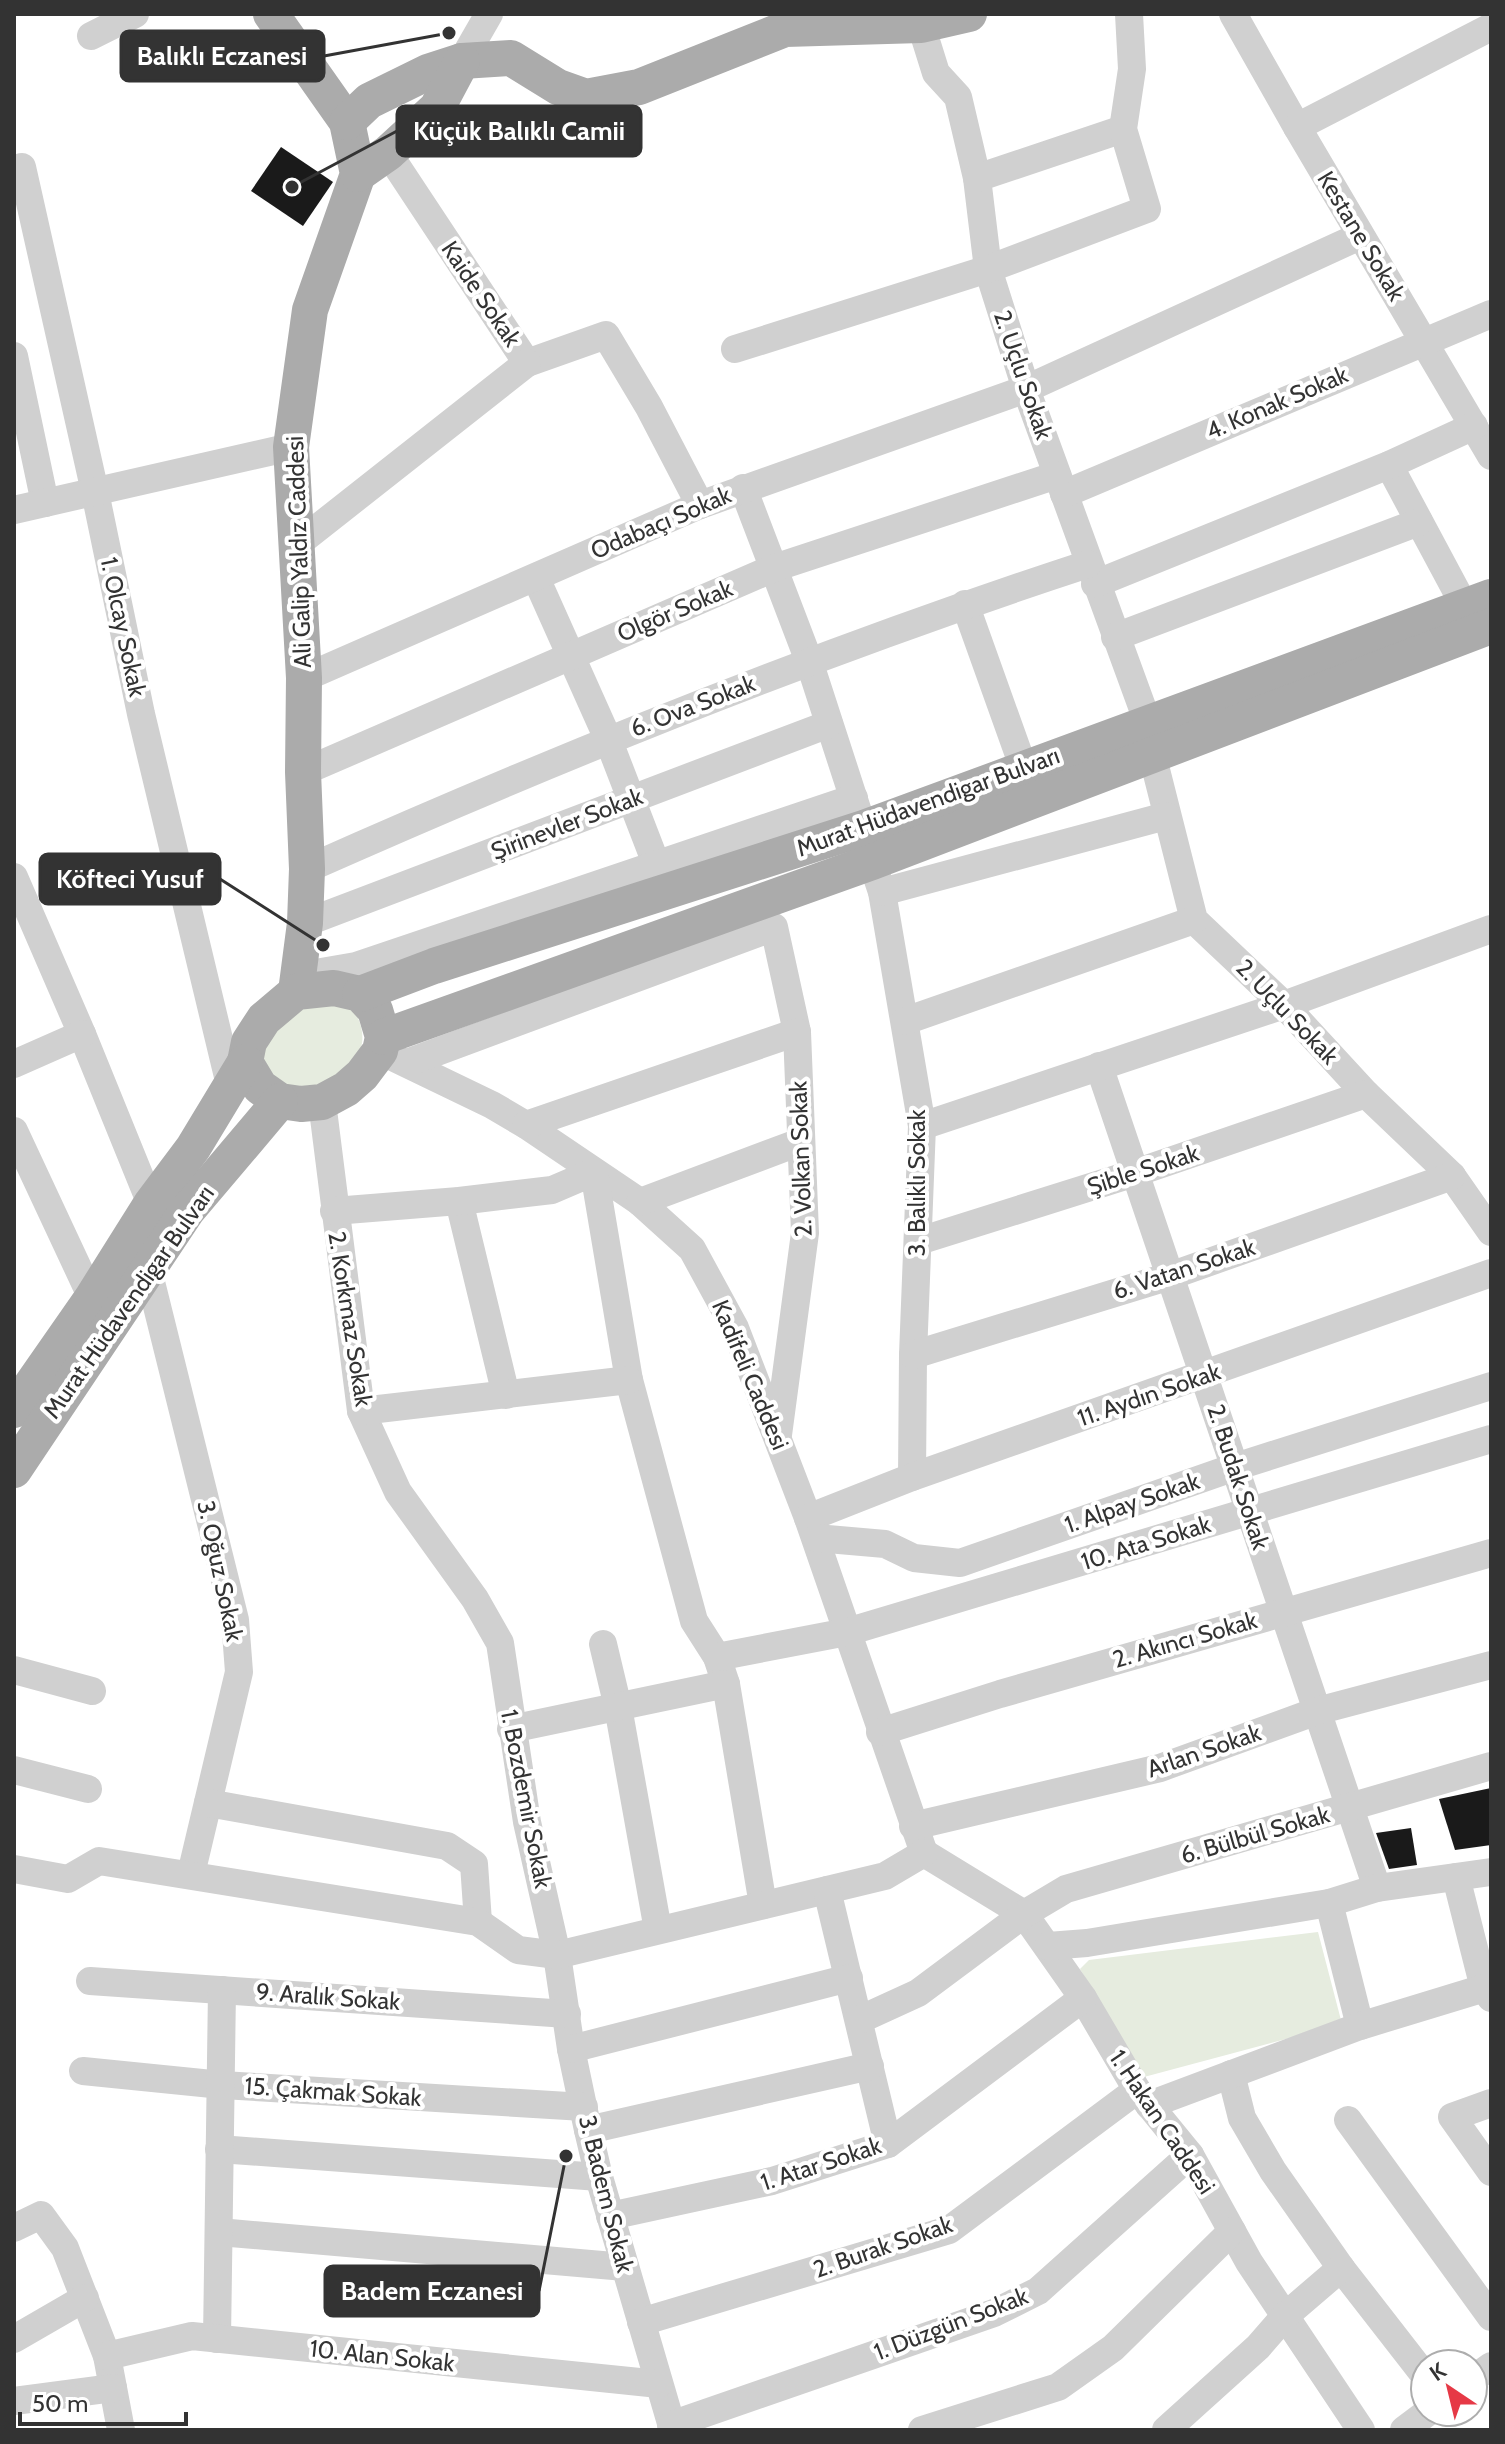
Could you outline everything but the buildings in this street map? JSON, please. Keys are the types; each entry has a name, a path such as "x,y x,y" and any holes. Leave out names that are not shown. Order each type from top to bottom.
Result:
{"main road":[{"path":"271,14 347,122 358,174 388,153 437,108 462,61"},
{"path":"347,122 369,101 428,72 462,61 511,58 558,87 586,97 639,87 785,29 837,21 921,25 969,14"},
{"name":"Ali Galip Yaldız Caddesi","path":"297,984 305,923 307,869 303,772 304,678 291,447 310,310 358,174"},
{"name":"Murat Hüdavendigar Bulvarı","path":"390,1050 450,1011 868,845 1482,610"},
{"name":"Murat Hüdavendigar Bulvarı","path":"360,994 434,966 868,845 1024,769 1150,738"},
{"path":"297,984 360,994 375,1010 390,1050 354,1082 322,1102 301,1104 280,1101 238,1074 249,1042 264,1019 297,984"},
{"name":"Murat Hüdavendigar Bulvarı","path":"14,1410 92,1298 151,1204 193,1148 238,1074"},
{"name":"Murat Hüdavendigar Bulvarı","path":"14,1470 187,1211 280,1101"}],"street":[{"path":"91,36 135,14"},
{"path":"462,61 489,14"},
{"path":"735,349 988,269 1147,209 1123,129 1132,69 1129,14"},
{"name":"Kestane Sokak","path":"1233,14 1491,456"},
{"name":"2. Uçlu Sokak","path":"921,25 936,73 958,97 977,178 988,269 1026,389 1150,738 1166,816 1194,920 1284,1005 1366,1094 1452,1176 1491,1232"},
{"path":"1297,127 1491,27"},
{"path":"977,178 1123,129"},
{"name":"Kaide Sokak","path":"388,153 527,363 606,335 649,407 700,505"},
{"name":"1. Olcay Sokak","path":"22,167 141,714 238,1074"},
{"name":"Odabaçı Sokak","path":"304,678 700,505 1026,389 1360,236"},
{"name":"4. Konak Sokak","path":"1061,485 1491,314"},
{"path":"14,356 22,437 45,503"},
{"path":"296,545 527,363"},
{"name":"6. Ova Sokak","path":"307,869 608,739 809,661 965,604 1092,574 1389,465 1474,426"},
{"path":"14,510 291,447"},
{"path":"1389,465 1419,522 1482,610"},
{"name":"Olgör Sokak","path":"303,772 774,568 1061,485"},
{"name":"3. Balıklı Sokak","path":"743,488 809,661 868,845 905,1021 922,1126 913,1355 912,1477"},
{"path":"1115,637 1419,522"},
{"path":"536,578 608,739 657,866"},
{"path":"965,604 1024,769"},
{"name":"Şirinevler Sokak","path":"305,923 829,724"},
{"path":"297,984 657,866 1166,816"},
{"path":"14,877 151,1204"},
{"path":"905,1021 1194,920"},
{"name":"2. Volkan Sokak","path":"390,1050 774,927 797,1032 805,1233 778,1440"},
{"path":"922,1126 1284,1005 1491,929"},
{"path":"526,1125 797,1032"},
{"path":"14,1064 82,1034"},
{"name":"Kadifeli Caddesi","path":"390,1050 526,1125 640,1202 692,1249 735,1328 812,1528 924,1853"},
{"name":"2. Budak Sokak","path":"1099,1066 1377,1888"},
{"name":"Şible Sokak","path":"919,1241 1135,1173 1366,1094"},
{"name":"2. Korkmaz Sokak","path":"322,1102 361,1411 398,1492 475,1599 500,1643"},
{"path":"14,1131 21,1161 92,1298"},
{"path":"640,1202 800,1142"},
{"path":"334,1211 552,1190 594,1172 629,1380 694,1621 717,1657 726,1684 763,1905"},
{"name":"6. Vatan Sokak","path":"913,1355 1170,1276 1452,1176"},
{"path":"459,1201 506,1395"},
{"name":"3. Oğuz Sokak","path":"148,1270 235,1620 239,1672 191,1874"},
{"name":"11. Aydın Sokak","path":"812,1528 912,1477 1491,1273"},
{"path":"361,1411 629,1380"},
{"name":"1. Alpay Sokak","path":"812,1528 885,1544 914,1558 960,1563 1235,1467 1491,1386"},
{"name":"10. Ata Sokak","path":"717,1657 847,1632 1491,1439"},
{"name":"2. Akıncı Sokak","path":"880,1732 1284,1611 1491,1553"},
{"name":"1. Bozdemir Sokak","path":"500,1643 527,1822 557,1955"},
{"path":"603,1644 618,1707 658,1930"},
{"name":"Arlan Sokak","path":"913,1826 1160,1768 1317,1711 1491,1665"},
{"path":"14,1670 92,1691"},
{"path":"511,1729 726,1684"},
{"name":"6. Bülbül Sokak","path":"859,2020 918,1993 1024,1914 1066,1889 1491,1766"},
{"path":"14,1770 88,1789"},
{"path":"208,1803 447,1846 474,1864 478,1922"},
{"path":"14,1869 68,1879 99,1861 191,1874 478,1922 518,1950 557,1955 885,1876 924,1853"},
{"name":"1. Hakan Caddesi","path":"924,1853 1024,1914 1048,1946 1143,2098 1190,2155 1232,2231 1352,2427"},
{"path":"1048,1946 1087,1943 1329,1903 1377,1888 1491,1872"},
{"path":"1456,1877 1489,1991"},
{"path":"827,1890 888,2144"},
{"path":"1329,1903 1360,2026"},
{"name":"3. Badem Sokak","path":"557,1955 571,2049 599,2177 672,2427"},
{"path":"571,2049 849,1978"},
{"name":"9. Aralık Sokak","path":"90,1981 567,2014"},
{"path":"217,2339 222,1990"},
{"name":"2. Burak Sokak","path":"641,2322 949,2230 1143,2098 1231,2074 1360,2026 1489,1991"},
{"name":"1. Atar Sokak","path":"610,2216 772,2181 888,2144 1083,1998"},
{"name":"15. Çakmak Sokak","path":"83,2071 586,2118 870,2066"},
{"path":"1231,2074 1242,2118 1273,2171 1341,2268 1409,2355"},
{"path":"1491,2103 1452,2117 1491,2172"},
{"path":"1348,2120 1491,2317"},
{"path":"219,2149 599,2177"},
{"name":"1. Düzgün Sokak","path":"672,2427 994,2313 1038,2291 1190,2155"},
{"path":"14,2228 41,2215 65,2248 107,2356 121,2430"},
{"path":"922,2430 1058,2387 1113,2348 1232,2231"},
{"path":"219,2232 625,2267"},
{"path":"1166,2430 1258,2347 1284,2317 1341,2268"},
{"path":"14,2339 85,2298"},
{"name":"10. Alan Sokak","path":"107,2356 192,2336 659,2384"},
{"path":"14,2401 113,2388"}],"shaded area":[{"path":"323,1001 353,1007 362,1031 360,1050 332,1084 291,1087 272,1076 263,1065 262,1049 272,1032 304,1007"},
{"path":"1318,1932 1342,2024 1144,2077 1080,1969 1089,1960"}],"place":[{"name":"Balıklı Eczanesi","path":"449,33"},
{"name":"Küçük Balıklı Camii","path":"292,187"},
{"name":"Köfteci Yusuf","path":"323,945"},
{"name":"Badem Eczanesi","path":"566,2156"}]}
